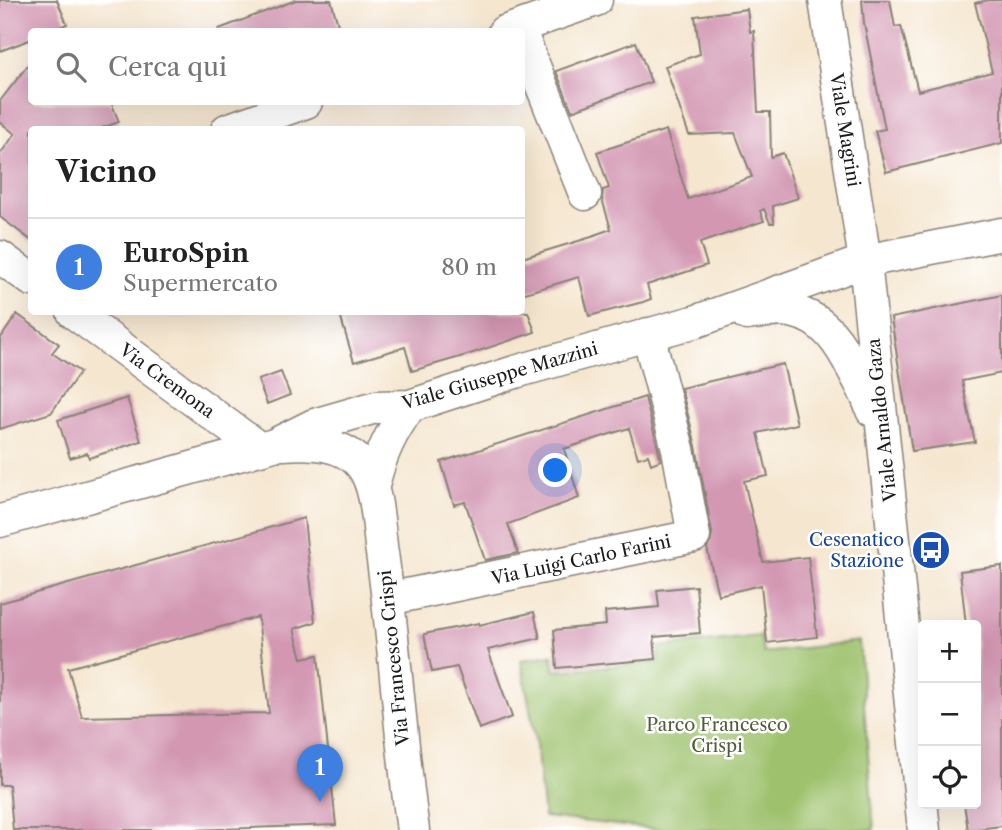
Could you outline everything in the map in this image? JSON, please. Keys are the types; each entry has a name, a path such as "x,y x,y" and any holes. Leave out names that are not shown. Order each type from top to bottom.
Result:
{"street":[{"path":"524,28 596,0"},
{"name":"Viale Magrini","path":"824,0 866,261"},
{"path":"525,52 585,194"},
{"path":"250,126 274,122 301,105"},
{"name":"Viale Giuseppe Mazzini","path":"0,521 267,447 314,425 376,407 410,405 515,372 697,321 866,261 1002,234"},
{"path":"0,257 28,277"},
{"name":"Viale Arnaldo Gaza","path":"866,261 924,830"},
{"path":"697,321 778,310 795,312 814,319 831,333 850,362 869,399 885,455"},
{"name":"Via Cremona","path":"78,315 267,447"},
{"name":"Via Luigi Carlo Farini","path":"388,599 694,536 678,449 649,334"},
{"name":"Via Francesco Crispi","path":"373,486 394,427 410,405"},
{"name":"Via Francesco Crispi","path":"267,447 307,442 326,445 346,453 361,465 373,486 413,830"}],"green space":[{"name":"Parco Francesco Crispi","path":"760,636 764,653 859,641 874,830 663,830 544,817 535,736 521,660 552,655 555,671 658,662 659,647"}],"building":[{"path":"0,0 57,0 67,24 58,28 28,28 28,40 0,51"},
{"path":"296,0 331,0 339,28 222,28"},
{"path":"862,0 890,0 895,27 901,26 918,91 992,72 975,3 1002,0 1002,143 886,172 875,131 885,129"},
{"path":"747,9 750,32 754,31 758,112 770,112 771,157 783,153 798,198 773,206 774,223 770,223 764,209 760,211 764,221 700,243 707,265 647,285 651,299 643,302 589,316 579,277 525,293 525,257 611,229 602,199 603,190 609,188 597,152 666,130 688,199 752,177 735,133 689,135 665,66 700,54 695,16"},
{"path":"636,42 651,82 572,111 556,71"},
{"path":"28,65 28,105 112,105 119,122 108,126 28,126 28,238 0,217 0,154 15,134 0,122 0,101"},
{"path":"1002,295 1002,373 962,381 975,442 912,451 891,318"},
{"path":"525,312 528,312 535,332 412,371 405,347 354,362 340,315 525,315"},
{"path":"17,314 59,344 52,353 80,372 51,413 0,429 0,339"},
{"path":"783,364 797,424 758,433 768,476 744,481 763,562 808,557 817,637 767,643 761,585 718,595 707,548 712,533 696,446 681,388"},
{"path":"281,372 290,395 267,404 258,380"},
{"path":"645,397 661,460 651,464 648,455 638,458 629,428 564,449 579,498 508,524 518,553 485,560 465,502 454,505 441,462"},
{"path":"127,398 141,441 89,458 87,453 70,458 58,420"},
{"path":"304,518 315,622 294,629 302,658 318,655 336,825 191,830 13,830 9,785 0,785 0,603","holes":["258,617 269,713 82,717 68,668"]},
{"path":"1002,566 1002,826 968,830 965,809 981,809 981,620 965,620 960,571"},
{"path":"696,586 700,633 654,637 656,659 557,668 554,630 606,625 605,612 659,607 657,590"},
{"path":"534,612 540,638 488,650 512,717 479,729 457,667 432,672 424,634"}],"place":[{"name":"Cesenatico Stazione","path":"931,550"},
{"name":"EuroSpin","path":"320,802"}]}
